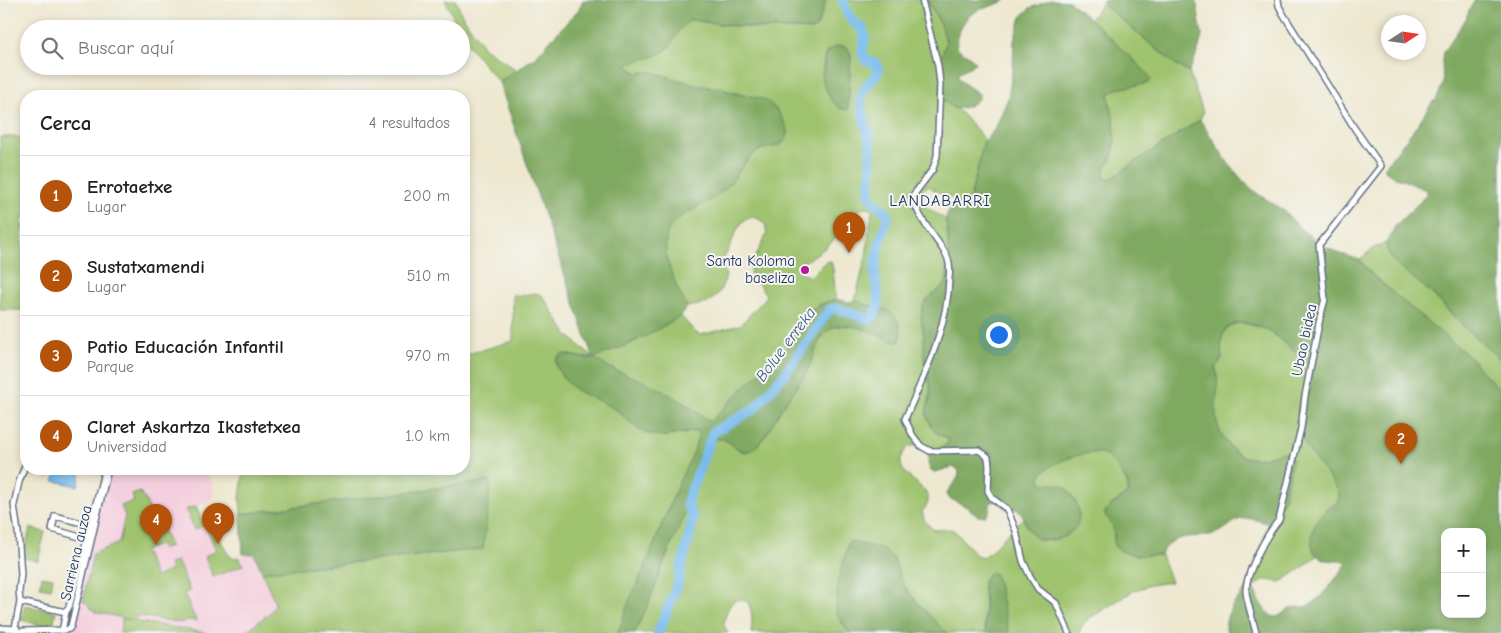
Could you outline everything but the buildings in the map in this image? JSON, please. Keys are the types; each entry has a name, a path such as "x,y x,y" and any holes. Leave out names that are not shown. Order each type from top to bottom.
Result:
{"street":[{"path":"922,0 938,66 940,84 937,156 933,169 912,197 928,228 943,250 950,268 948,299 938,340 905,419 912,436 921,446 930,451 979,450 988,456 988,491 992,498 1007,509 1016,531 1023,561 1030,576 1038,589 1056,603 1069,633"},
{"name":"Ubao bidea","path":"1256,633 1246,591 1252,568 1269,531 1279,520 1301,428 1305,396 1325,299 1319,245 1381,166 1355,129 1282,12 1278,0"},
{"path":"16,631 21,574 14,505 22,475"},
{"path":"0,628 16,631 62,631 102,475"},
{"name":"Sarriena auzoa","path":"62,631 69,630 72,626 107,475"},
{"path":"87,538 52,529 55,516 90,525"},
{"path":"20,602 66,612"}],"shaded area":[{"path":"104,475 209,475 214,494 211,500 196,507 202,522 215,530 231,557 237,558 250,553 256,556 275,606 270,613 244,633 69,633"}],"green space":[{"path":"445,0 456,0 466,20 455,20"},
{"path":"583,0 826,0 819,22 814,29 781,29 691,20 682,27 665,51 656,56 627,65 638,73 651,72 703,87 721,87 727,91 764,100 772,105 781,116 786,126 787,136 782,144 754,153 725,188 710,200 674,222 670,227 666,240 666,250 670,270 687,307 681,316 648,335 594,358 613,369 664,391 710,422 746,385 782,355 789,345 795,327 801,317 826,302 836,299 849,302 855,300 866,305 888,310 894,315 901,334 900,341 896,342 853,326 832,328 820,340 804,376 757,446 750,451 744,451 721,439 715,440 705,455 686,511 649,602 634,633 618,633 629,601 643,572 680,480 694,452 699,431 660,436 641,431 616,410 574,388 564,379 557,368 556,362 563,354 593,358 499,82 535,57 579,9"},
{"path":"826,0 926,0 940,23 945,37 946,102 951,107 957,109 977,130 984,141 969,204 958,203 929,186 924,188 918,199 918,202 945,219 949,252 946,284 924,303 921,318 925,363 930,385 930,397 926,412 932,428 939,435 947,438 949,442 945,446 929,452 919,446 909,446 902,456 901,464 909,477 927,495 928,502 922,512 925,522 934,530 954,530 976,555 982,558 1023,518 1031,532 1039,539 1045,541 1067,536 1078,508 1070,493 1061,486 1040,483 1040,476 1053,464 1064,459 1087,453 1103,454 1110,458 1118,467 1128,487 1122,497 1109,506 1114,527 1115,547 1131,554 1161,555 1171,582 1150,585 1133,591 1087,620 1081,627 1080,633 1009,633 1001,597 983,581 986,633 947,633 912,596 901,580 890,555 836,613 849,633 751,633 752,619 749,604 743,600 738,600 731,604 725,617 724,626 728,633 634,633 686,510 703,458 711,444 718,439 722,439 745,452 759,444 807,371 822,337 832,328 853,326 894,341 898,341 901,337 900,326 892,313 855,300 866,256 872,211 867,207 851,217 831,243 798,268 800,273 810,277 825,262 831,261 836,299 819,305 793,333 789,345 782,355 746,385 710,423 678,400 660,390 604,365 593,358 630,344 681,316 700,335 740,325 764,300 765,293 750,273 751,266 767,234 765,224 759,219 752,217 743,221 737,230 722,261 726,277 719,293 708,303 687,307 670,270 665,240 667,231 673,222 724,189 754,154 762,149 782,143 786,140 787,135 783,120 777,110 721,87 710,87 643,72 637,73 626,65 670,45 681,26 691,20 764,29 811,30 817,27","holes":["827,51 851,53 848,110 839,108 831,100 822,77 824,58"]},
{"path":"926,0 1006,0 974,12 965,21 959,33 957,47 972,58 975,63 959,72 958,77 979,94 979,98 967,107 955,108 941,100 940,59 946,40 936,14"},
{"path":"1051,0 1069,1 1098,26 1151,79 1149,83 1116,89 1109,94 1114,121 1115,142 1113,153 1104,172 1104,179 1116,176 1200,120 1228,163 1245,183 1258,194 1282,209 1302,230 1325,247 1360,260 1373,276 1473,360 1479,369 1501,390 1501,633 1227,633 1226,626 1229,613 1250,584 1268,613 1276,617 1289,609 1306,607 1312,604 1329,587 1347,563 1321,558 1314,552 1312,546 1312,535 1316,523 1324,512 1333,506 1339,495 1336,487 1311,454 1301,434 1298,408 1311,377 1311,368 1286,343 1263,328 1251,324 1240,323 1230,326 1222,336 1221,359 1215,366 1217,378 1216,415 1222,435 1229,446 1241,456 1256,459 1286,452 1291,455 1292,461 1283,502 1268,524 1251,519 1241,519 1217,533 1186,537 1172,542 1161,555 1136,555 1119,550 1115,546 1113,525 1105,515 1105,512 1110,506 1126,495 1128,485 1112,461 1100,453 1084,454 1052,465 1040,477 1041,483 1065,487 1077,507 1078,522 1070,533 1063,537 1045,540 1038,539 1029,531 1019,511 1014,509 1008,510 996,500 990,503 987,515 980,516 949,498 947,493 959,476 958,469 953,467 935,472 930,469 928,464 929,452 945,446 949,441 935,432 927,417 927,408 931,394 924,359 924,336 921,318 926,300 946,284 948,255 947,214 954,205 969,203 984,141 995,129 1008,98 1013,66 1014,41 1021,17 1030,8"},
{"path":"1103,0 1196,0 1202,35 1198,51 1189,72 1178,66 1105,6"},
{"path":"1475,0 1501,0 1501,360 1469,332 1435,296 1395,263 1389,255 1386,243 1396,225 1421,201 1428,191 1389,174 1385,170 1385,166 1415,128 1433,101 1436,101 1443,83 1443,52 1466,19"},
{"path":"1103,3 1159,51 1189,72 1203,112 1200,120 1127,167 1118,175 1105,180 1103,171 1112,159 1114,147 1114,121 1109,94 1116,89 1136,85 1109,37 1090,19"},
{"path":"470,27 484,48 517,70 499,82 470,46"},
{"path":"838,46 848,48 851,56 848,110 839,108 831,100 822,77 826,53"},
{"path":"0,137 20,137 20,310 0,310"},
{"path":"1386,243 1387,249 1457,321 1501,360 1501,390 1479,369 1473,360 1394,294 1363,265 1360,260 1363,257"},
{"path":"534,293 542,295 567,334 593,358 566,354 557,357 555,363 559,371 574,388 616,409 643,432 666,436 699,431 694,452 680,480 643,572 635,587 618,633 244,633 270,613 275,606 262,572 483,549 490,481 241,514 240,497 243,475 470,475 470,353 513,341 513,294 519,296"},
{"path":"1242,323 1260,327 1276,335 1311,368 1310,379 1299,402 1300,428 1306,445 1329,476 1338,491 1339,497 1336,504 1324,512 1314,533 1312,542 1317,556 1280,582 1266,580 1253,587 1250,584 1268,524 1283,502 1280,453 1250,458 1237,453 1218,429 1215,416 1217,384 1215,365 1222,358 1223,334 1229,326"},
{"path":"491,481 483,549 262,572 254,554 243,554 241,514"},
{"path":"140,492 145,499 149,512 151,514 156,512 170,546 162,549 160,544 144,551 155,577 171,570 169,564 177,561 190,591 184,593 196,621 187,620 183,623 139,616 134,621 208,633 120,633 122,619 132,620 95,612 83,600 93,554 119,543 125,516 121,506 134,501 132,495"},
{"path":"196,506 202,522 215,530 228,554 233,558 239,557 243,565 213,577 205,556 216,550 205,525 194,530 185,510"},
{"path":"30,528 45,532 38,561 23,558"},
{"path":"849,541 878,548 886,552 896,564 901,580 909,593 947,633 849,633 836,613 838,581"},
{"path":"991,572 994,573 997,579 1009,633 986,633 983,584 985,577"},
{"path":"42,576 53,578 51,589 40,587"},
{"path":"25,605 56,612 52,628 21,620"}],"water":[{"path":"56,475 80,475 78,486 54,481"}],"waterway":[{"name":"Bolue erreka","path":"658,633 676,588 689,537 693,517 687,505 689,496 713,432 753,410 784,375 830,309 871,319 877,307 876,263 888,216 869,196 871,173 870,141 860,102 866,86 878,71 877,64 866,60 862,54 865,37 862,28 853,22 843,0"}],"place":[{"name":"Errotaetxe","path":"849,253"},
{"name":"Santa Koloma baseliza","path":"805,270"},
{"name":"Sustatxamendi","path":"1401,464"},
{"name":"Patio Educación Infantil","path":"218,544"},
{"name":"Claret Askartza Ikastetxea","path":"156,545"}],"district":[{"name":"LANDABARRI","path":"940,200"}]}
